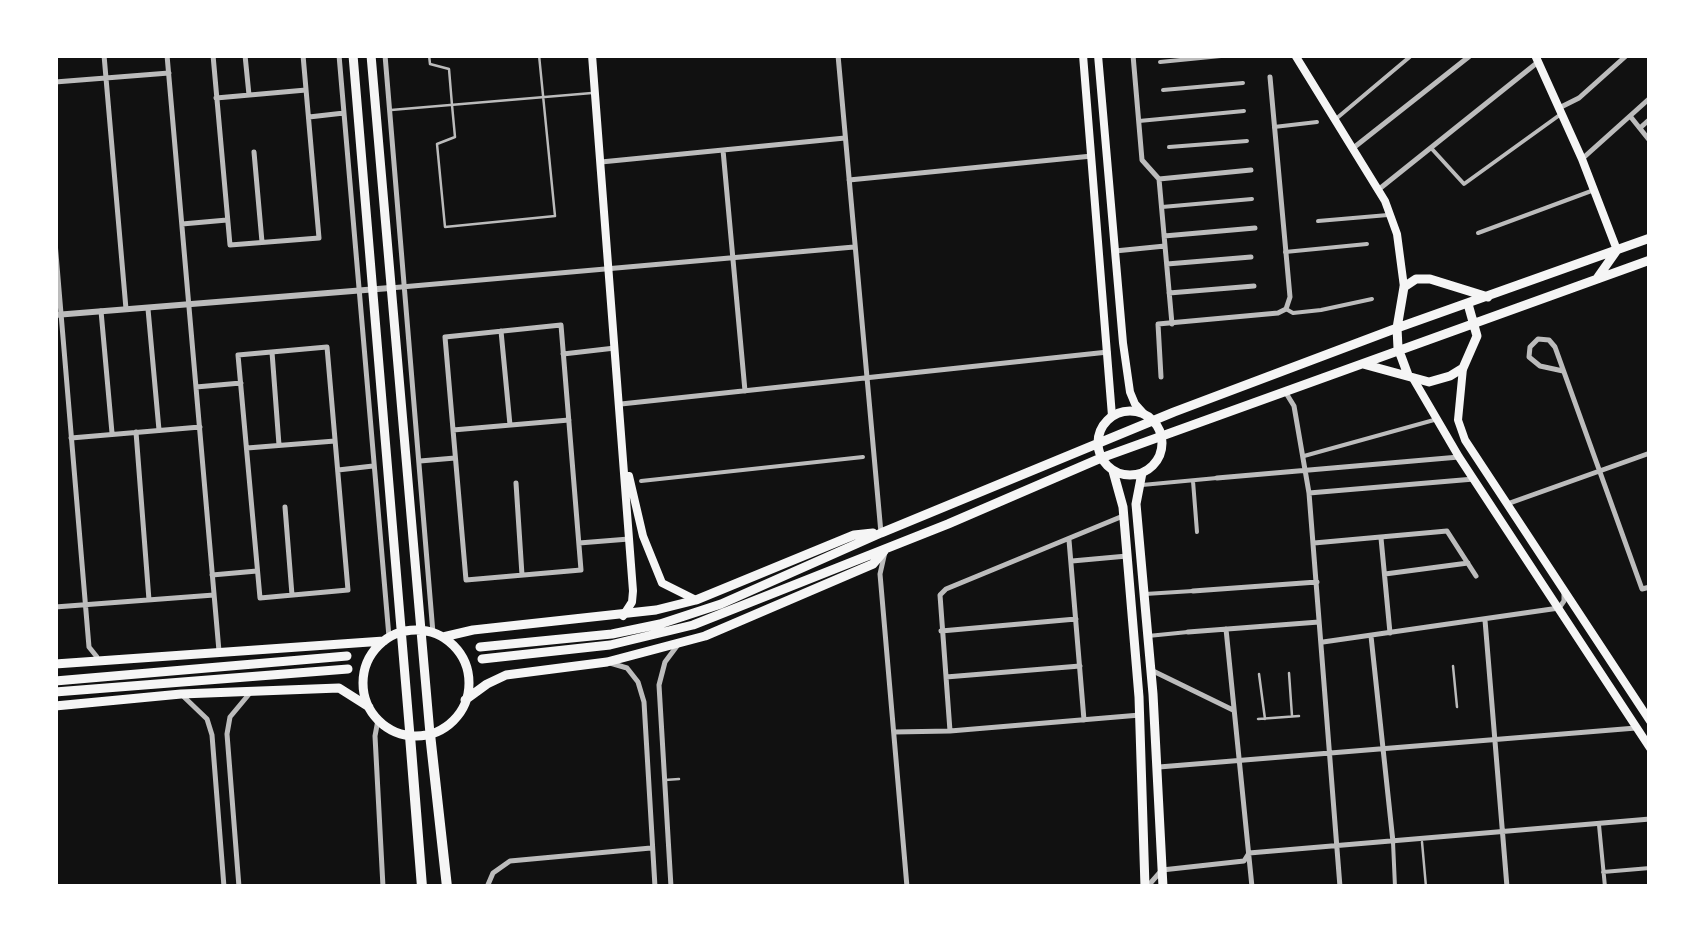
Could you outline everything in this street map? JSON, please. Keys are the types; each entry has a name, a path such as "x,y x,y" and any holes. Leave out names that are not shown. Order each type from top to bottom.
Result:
{"highway":[{"path":"430,734 447,887"},
{"path":"410,736 422,887"}],"main road":[{"path":"353,55 410,736"},
{"path":"371,55 430,734"},
{"path":"592,55 634,591 624,616"},
{"path":"1083,55 1112,416"},
{"path":"1098,55 1130,392 1134,404 1162,436 1161,451 1137,484 1136,504 1151,670 1163,887"},
{"path":"1295,55 1390,215 1401,252 1404,287 1398,348 1411,378 1458,457 1650,748"},
{"path":"1537,58 1582,158 1617,250"},
{"path":"480,647 612,634 660,624 721,604 1149,417 1650,238"},
{"path":"1596,279 1617,250"},
{"path":"482,659 562,652 664,634 726,613 1102,458 1650,260"},
{"path":"1404,287 1416,279 1430,279 1488,297"},
{"path":"1468,304 1477,336 1463,368 1458,420 1465,440 1650,721"},
{"path":"1360,363 1411,378 1440,380 1463,368"},
{"path":"1146,887 1140,715 1123,516 1113,471 1102,458 1098,442 1112,416 1128,411 1149,417"},
{"path":"625,456 642,536 662,583 696,600"},
{"path":"1113,471 1142,473"},
{"path":"438,635 624,616 696,600 854,535 881,532"},
{"path":"881,532 886,548"},
{"path":"55,706 181,694 339,688 368,707 390,730 410,736 430,734 448,725 476,690 506,675 607,662 705,636 873,564 886,548"},
{"path":"55,664 386,639 420,630 438,635 458,651 468,678 466,700"},
{"path":"368,707 365,668 386,639"},
{"path":"55,680 347,656"},
{"path":"55,692 348,669"}],"street":[{"path":"104,55 126,309"},
{"path":"167,55 219,651"},
{"path":"212,55 230,245 319,238 303,55"},
{"path":"246,55 249,95"},
{"path":"339,55 386,639"},
{"path":"385,55 438,635"},
{"path":"838,55 881,532"},
{"path":"1133,55 1142,160 1159,178 1172,324"},
{"path":"1160,62 1231,55"},
{"path":"1334,122 1412,55"},
{"path":"1352,149 1471,55"},
{"path":"1432,149 1464,184 1579,98 1627,55"},
{"path":"1378,190 1537,58"},
{"path":"55,82 169,73"},
{"path":"1161,378 1158,324 1278,314 1286,309 1290,297 1270,77"},
{"path":"1162,90 1243,83"},
{"path":"216,98 306,90"},
{"path":"1582,158 1650,98"},
{"path":"1139,121 1244,111"},
{"path":"308,117 344,113"},
{"path":"1630,116 1650,141"},
{"path":"1640,128 1650,119"},
{"path":"1274,127 1317,122"},
{"path":"600,162 845,138"},
{"path":"1168,147 1247,141"},
{"path":"723,150 744,391"},
{"path":"254,152 262,242"},
{"path":"849,180 1092,156"},
{"path":"1159,178 1251,170"},
{"path":"1478,233 1594,190"},
{"path":"1162,207 1252,199"},
{"path":"1318,221 1390,215"},
{"path":"182,224 227,220"},
{"path":"1164,236 1255,228"},
{"path":"55,242 58,315 89,647 95,657 110,661"},
{"path":"1285,252 1367,244"},
{"path":"1116,251 1165,246"},
{"path":"58,315 854,247"},
{"path":"1167,264 1251,257"},
{"path":"1169,294 1254,286"},
{"path":"1286,309 1293,313 1372,300"},
{"path":"148,308 159,430"},
{"path":"102,311 112,434"},
{"path":"561,326 563,354 582,570 466,580 444,337 561,326"},
{"path":"501,331 510,425"},
{"path":"1564,371 1534,362 1530,357 1534,341 1544,339 1555,347 1564,371 1600,470 1642,589 1650,586"},
{"path":"327,347 348,590 260,598 241,383 238,355 327,347"},
{"path":"1547,365 1554,359 1555,347"},
{"path":"563,354 616,348"},
{"path":"272,352 279,445"},
{"path":"620,404 1108,352"},
{"path":"196,387 241,383"},
{"path":"1284,390 1294,406 1310,494 1340,887"},
{"path":"1304,456 1435,419"},
{"path":"453,430 569,420"},
{"path":"71,438 200,426"},
{"path":"136,432 149,600"},
{"path":"246,448 335,440"},
{"path":"1507,504 1650,456"},
{"path":"641,481 863,457"},
{"path":"1137,484 1458,457"},
{"path":"420,461 456,458"},
{"path":"338,470 373,466"},
{"path":"1310,494 1474,478"},
{"path":"1193,480 1197,532"},
{"path":"516,483 522,575"},
{"path":"285,507 292,595"},
{"path":"950,732 938,601 946,589 1123,516"},
{"path":"1313,544 1447,532 1476,576"},
{"path":"1382,538 1390,633"},
{"path":"579,543 629,540"},
{"path":"1069,540 1084,720"},
{"path":"886,548 880,574 907,887"},
{"path":"1072,561 1127,556"},
{"path":"1385,574 1468,564"},
{"path":"212,575 257,571"},
{"path":"1144,594 1317,582"},
{"path":"1323,642 1559,608 1564,590"},
{"path":"55,607 214,594"},
{"path":"941,631 1076,619"},
{"path":"1485,620 1507,887"},
{"path":"1148,636 1320,622"},
{"path":"1226,629 1252,887"},
{"path":"1371,636 1385,748 1395,887"},
{"path":"672,887 661,670 678,644"},
{"path":"607,662 626,668 638,682 644,702 655,887"},
{"path":"946,677 1080,666"},
{"path":"1151,670 1233,710"},
{"path":"240,887 226,734 230,717 252,690"},
{"path":"181,694 207,719 212,735 224,887"},
{"path":"894,732 950,732 1140,715"},
{"path":"378,720 375,736 384,887"},
{"path":"646,722 654,722 662,730"},
{"path":"1157,767 1639,728"},
{"path":"1249,853 1650,819"},
{"path":"1599,825 1605,887"},
{"path":"488,887 494,874 510,861 652,848"},
{"path":"1146,887 1162,870 1244,862 1249,853"},
{"path":"1604,872 1650,868"}],"lane":[{"path":"429,55 430,64 449,69 455,137 437,144 445,227 555,216 539,55"},
{"path":"389,110 595,93"},
{"path":"1453,666 1456,707"},
{"path":"1289,673 1292,716"},
{"path":"1260,674 1265,719"},
{"path":"1258,719 1299,716"},
{"path":"665,780 679,779"},
{"path":"1422,840 1426,887"}]}
